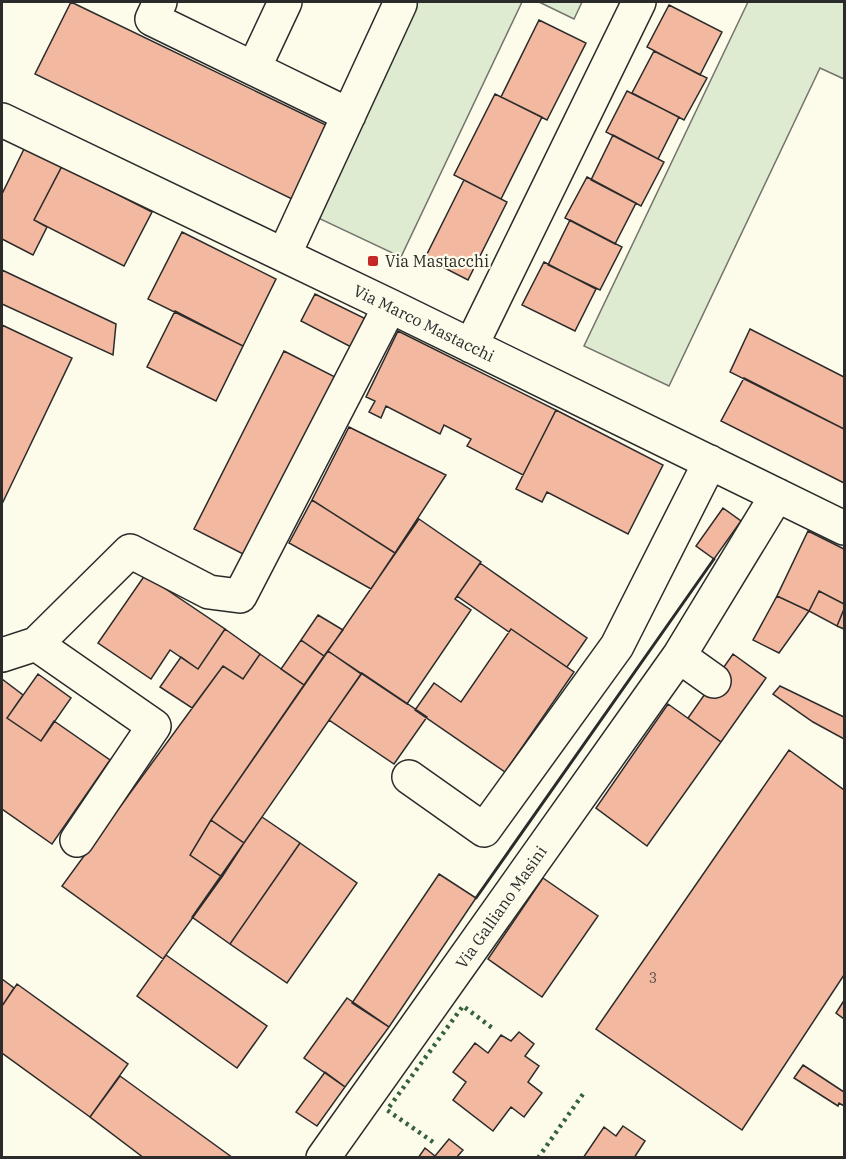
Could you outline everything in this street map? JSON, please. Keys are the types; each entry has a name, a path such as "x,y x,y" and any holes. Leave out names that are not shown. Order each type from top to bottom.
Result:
{"street":[{"path":"160,2 152,19 349,115"},
{"path":"254,68 285,2"},
{"path":"284,255 399,2"},
{"path":"471,346 639,2"},
{"name":"Via Marco Mastacchi","path":"2,120 390,306 844,528"},
{"path":"2,655 36,644 130,551 209,592 240,596 390,306"},
{"path":"409,777 484,830 616,646 710,462"},
{"name":"Via Galliano Masini","path":"322,1158 466,971 680,656 777,495"},
{"path":"36,644 154,726 77,840"},
{"path":"680,656 714,681"}],"green space":[{"path":"417,2 522,2 401,257 316,217"},
{"path":"539,2 582,2 574,19"},
{"path":"748,2 844,2 844,79 820,68 669,386 584,346"}],"building":[{"path":"71,2 328,126 292,199 35,74"},
{"path":"669,5 722,32 700,75 647,47"},
{"path":"539,20 586,43 547,120 501,97"},
{"path":"654,51 707,78 684,120 632,93"},
{"path":"627,91 679,117 658,159 606,132"},
{"path":"495,94 542,117 501,199 454,175"},
{"path":"613,135 664,162 641,206 591,180"},
{"path":"25,147 62,166 34,220 47,227 33,255 2,239 2,194"},
{"path":"62,166 152,212 124,266 34,220"},
{"path":"587,177 636,203 615,244 565,218"},
{"path":"464,180 507,202 468,280 425,258"},
{"path":"570,220 622,247 600,290 548,265"},
{"path":"182,232 276,279 243,346 148,299"},
{"path":"544,262 596,289 575,331 522,305"},
{"path":"2,270 116,324 113,355 2,304"},
{"path":"315,294 368,320 353,348 301,321"},
{"path":"175,311 243,346 216,401 147,367"},
{"path":"2,325 72,358 2,504"},
{"path":"750,329 844,377 844,429 730,372"},
{"path":"398,331 556,410 523,475 467,446 471,439 444,425 440,434 386,406 381,418 369,412 375,401 366,397"},
{"path":"284,351 339,379 249,557 194,529"},
{"path":"744,378 844,429 844,483 721,421"},
{"path":"556,410 663,465 628,534 547,492 542,502 516,489"},
{"path":"349,427 446,475 395,553 312,500"},
{"path":"312,500 395,553 371,589 289,543"},
{"path":"723,508 741,521 714,559 696,546"},
{"path":"419,519 481,562 455,599 471,610 407,704 328,651"},
{"path":"808,531 844,549 844,604 819,591 809,611 777,596"},
{"path":"480,563 587,638 567,667 511,629 509,632 457,596"},
{"path":"145,575 225,629 198,669 170,650 151,679 98,643"},
{"path":"819,591 844,604 837,626 809,611"},
{"path":"777,596 809,611 779,653 753,640"},
{"path":"844,609 844,629 837,626"},
{"path":"318,615 343,630 324,656 301,640"},
{"path":"225,629 260,654 243,679 223,666 192,708 160,687 181,657 198,669"},
{"path":"511,629 574,672 505,772 415,710 434,683 461,702"},
{"path":"301,640 324,656 304,685 281,669"},
{"path":"328,651 361,674 244,843 211,820"},
{"path":"260,654 304,685 211,820 190,855 222,877 163,959 62,886 223,666 243,679"},
{"path":"733,654 766,678 721,742 688,718"},
{"path":"362,673 427,717 394,764 329,720"},
{"path":"38,674 71,698 41,741 7,718"},
{"path":"2,679 23,695 7,718 41,741 54,721 110,760 52,844 2,809"},
{"path":"780,686 844,717 844,739 813,722 773,694"},
{"path":"668,704 721,742 647,846 596,808"},
{"path":"789,750 844,790 844,975 742,1130 596,1029"},
{"path":"262,817 300,843 230,944 192,917"},
{"path":"211,820 244,843 222,877 190,855"},
{"path":"300,843 357,883 287,983 230,944"},
{"path":"439,874 476,898 389,1027 352,1003"},
{"path":"543,878 598,916 542,997 488,959"},
{"path":"166,955 267,1026 237,1068 137,996"},
{"path":"2,979 14,988 2,1006"},
{"path":"17,984 128,1064 90,1117 2,1053 2,1006"},
{"path":"347,998 389,1027 345,1087 304,1058"},
{"path":"844,1003 844,1019 836,1013"},
{"path":"519,1032 534,1044 525,1056 539,1066 528,1082 542,1093 524,1117 511,1107 493,1131 453,1100 466,1082 453,1072 475,1043 488,1053 501,1035 511,1041"},
{"path":"803,1065 844,1092 844,1106 839,1103 838,1106 794,1078"},
{"path":"325,1072 345,1087 317,1126 296,1112"},
{"path":"120,1076 233,1158 144,1158 90,1117"},
{"path":"623,1126 645,1141 634,1158 583,1158 604,1127 616,1136"},
{"path":"449,1139 463,1150 456,1158 418,1158 425,1148 435,1156"}],"hedge":[{"path":"433,1142 387,1110 463,1006 495,1030"},
{"path":"538,1158 583,1094"}],"wall":[{"path":"476,898 714,559"}],"place":[{"name":"Via Mastacchi","path":"373,261"}]}
